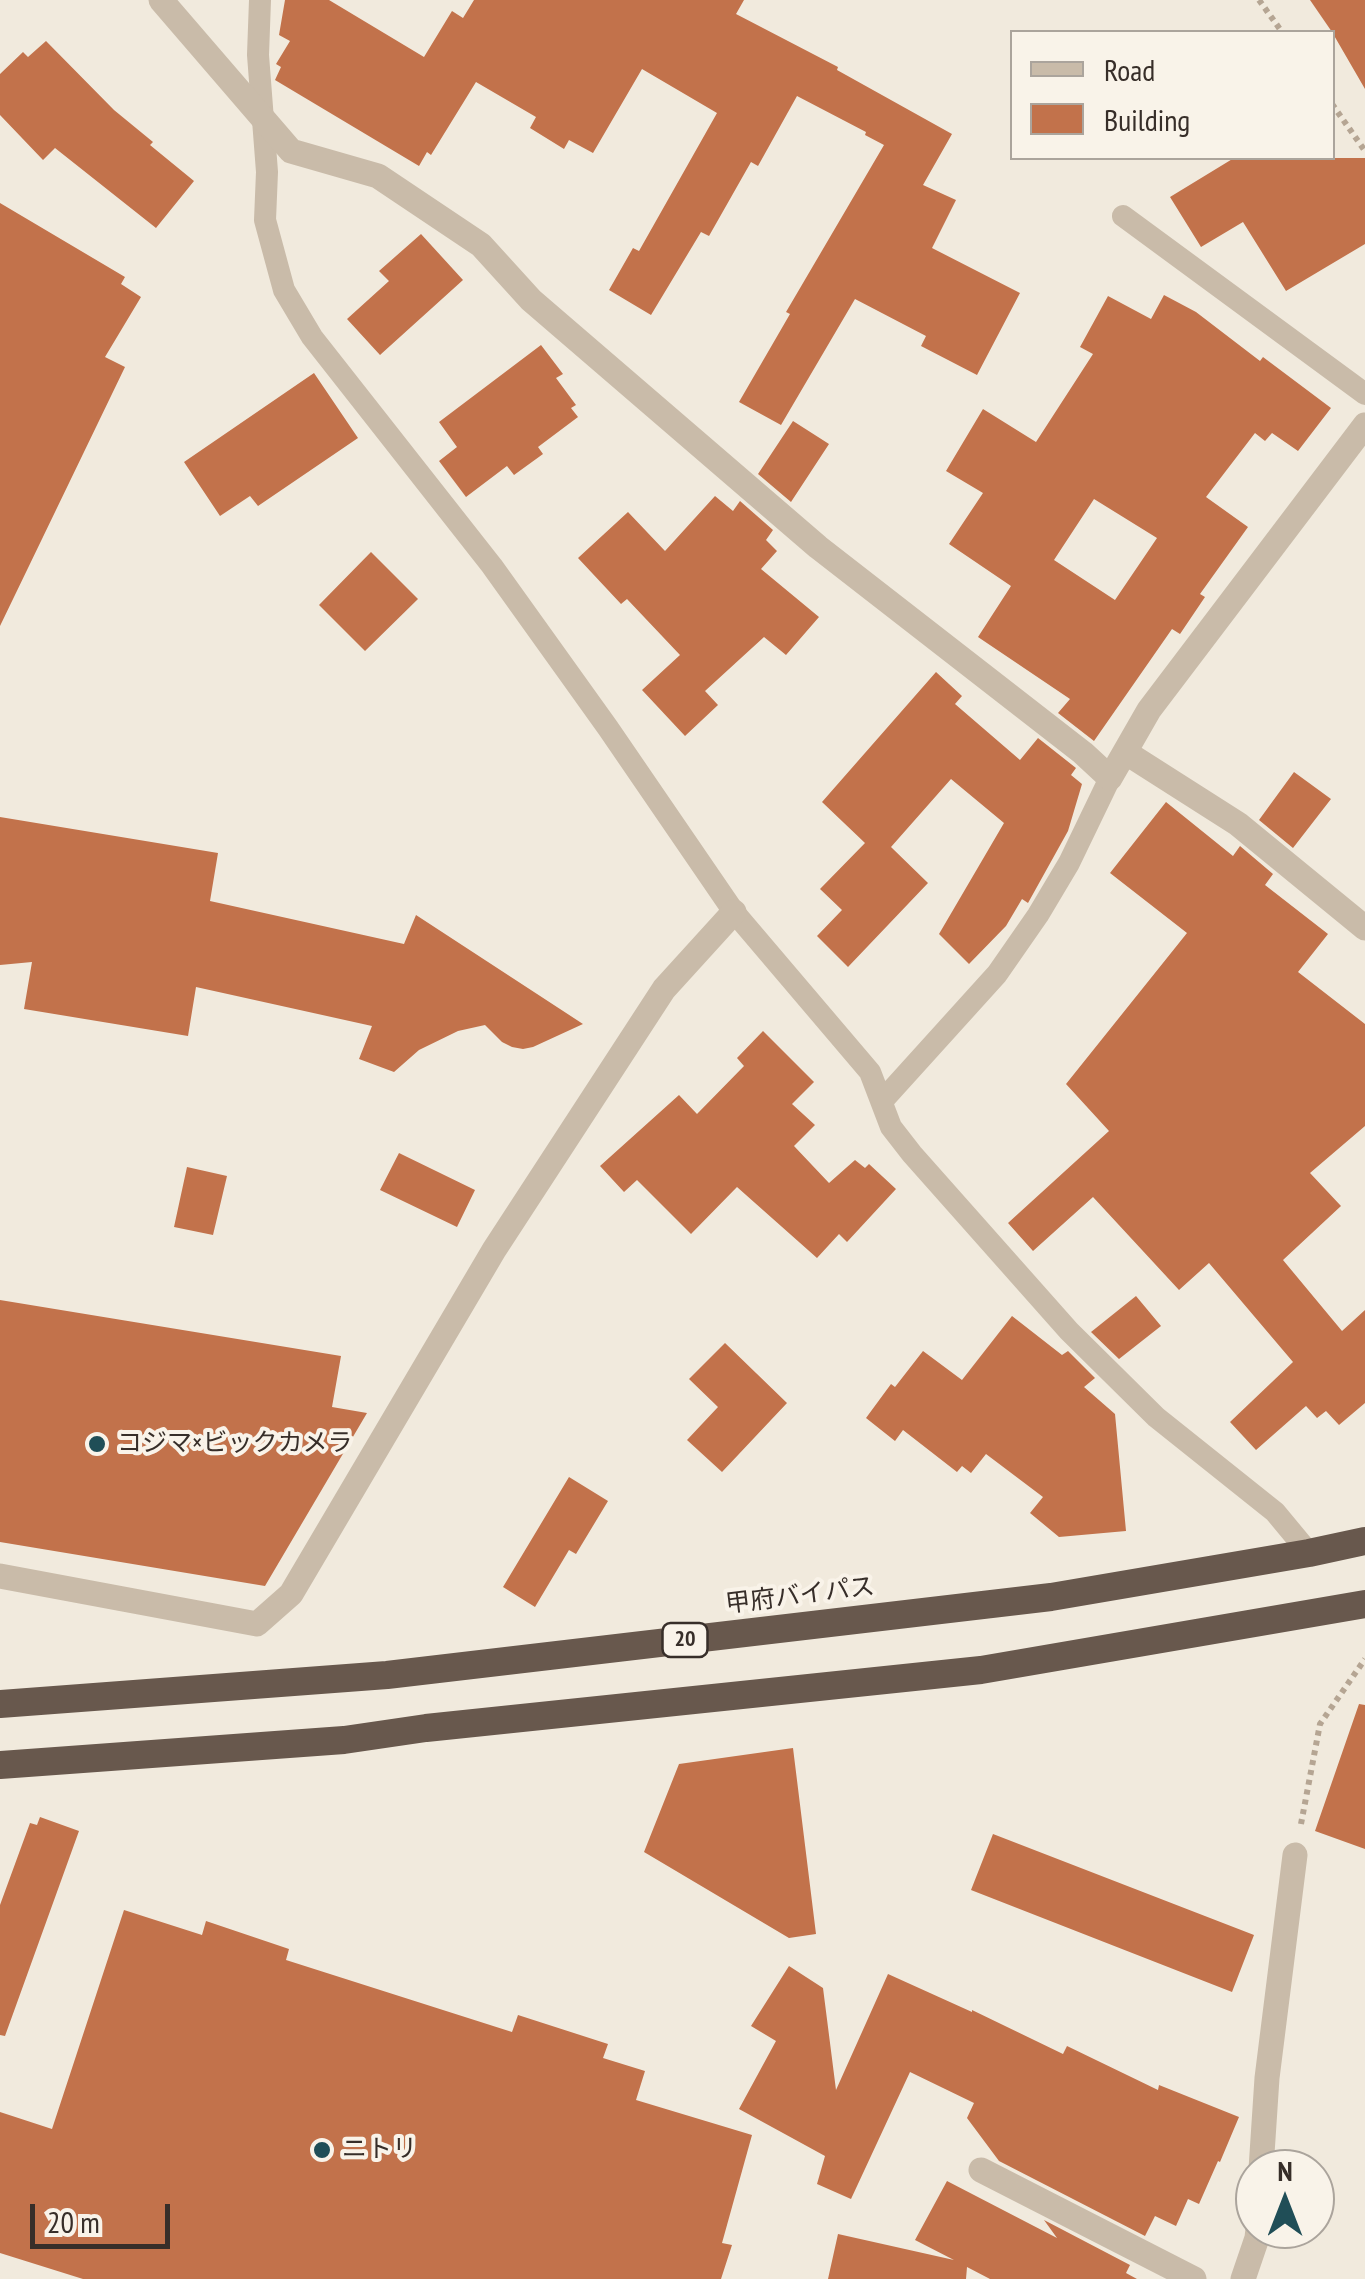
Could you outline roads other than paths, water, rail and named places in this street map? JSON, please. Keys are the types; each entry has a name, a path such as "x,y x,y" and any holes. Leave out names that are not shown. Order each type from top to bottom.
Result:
{"highway":[{"name":"甲府バイパス","path":"0,1704 387,1675 1051,1597 1365,1541"},
{"path":"0,1765 344,1740 981,1670 1365,1604"}],"street":[{"path":"160,0 291,151 378,176 481,245 531,300 818,547 1110,778 1149,710 1365,425"},
{"path":"1125,752 1238,824 1365,928"},
{"path":"0,1576 257,1624 280,1604 291,1594 494,1250 664,989 734,912"},
{"path":"1262,2149 1266,2078 1295,1855"},
{"path":"981,2170 1194,2279"},
{"path":"1243,2279 1253,2249"}],"lane":[{"path":"260,0 258,56 267,172 265,220 284,290 312,337 503,582 734,912 870,1072 891,1126 912,1154 1070,1331 1156,1417 1276,1512 1309,1553"},
{"path":"1123,216 1365,394"},
{"path":"882,1100 997,974 1069,864 1110,778"}],"place":[{"name":"コジマ×ビックカメラ","path":"97,1444"},
{"name":"ニトリ","path":"322,2150"}]}
